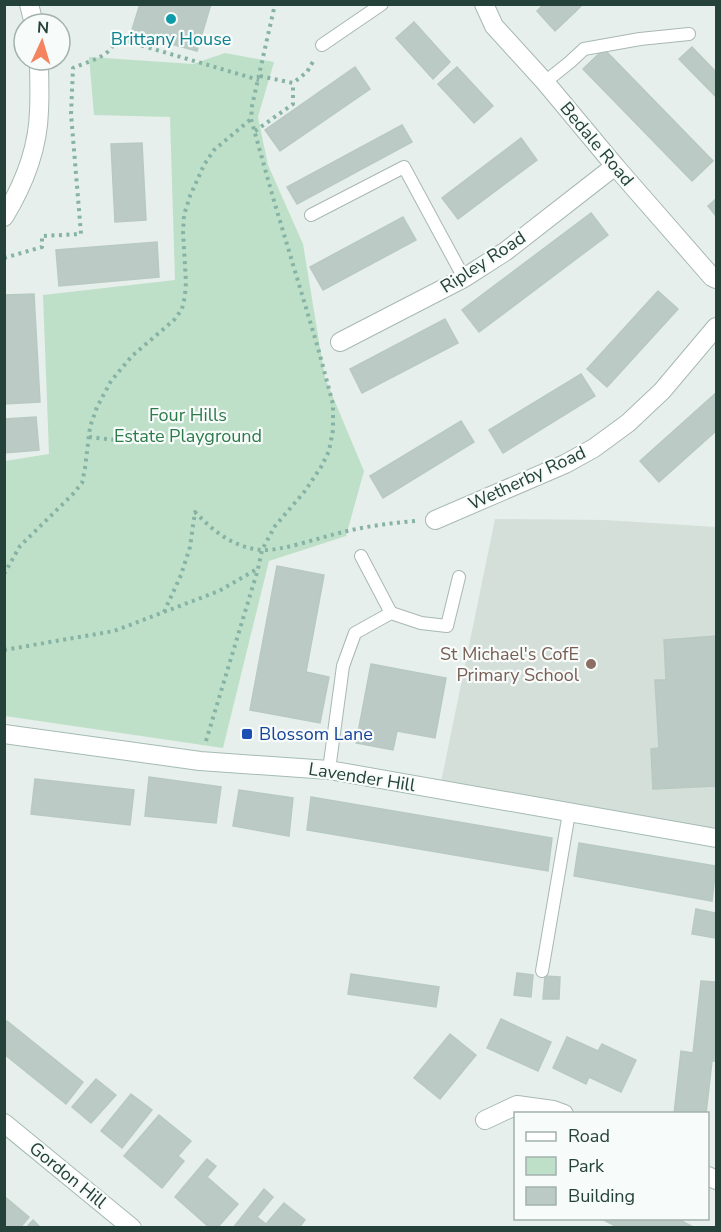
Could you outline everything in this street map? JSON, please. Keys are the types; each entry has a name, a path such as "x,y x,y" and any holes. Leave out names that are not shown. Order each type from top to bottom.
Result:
{"street":[{"name":"Bedale Road","path":"484,4 494,26 712,277 717,279"},
{"path":"4,217 26,173 35,141 39,113 39,72"},
{"name":"Ripley Road","path":"340,342 464,278 506,251 615,166"},
{"name":"Wetherby Road","path":"435,520 565,464 594,448 628,423 662,391 717,327"},
{"name":"Lavender Hill","path":"4,734 200,761 329,770 717,838"},
{"path":"485,1120 517,1105 560,1112"},
{"name":"Gordon Hill","path":"4,1123 132,1227"}],"lane":[{"path":"322,45 382,4"},
{"path":"544,82 584,49 640,39 689,34"},
{"path":"311,215 404,167 464,278"},
{"path":"362,556 391,613 421,623 447,626 459,578"},
{"path":"329,770 343,666 355,633 391,613"},
{"path":"542,971 569,813"}],"path":[{"path":"200,761 262,550 275,526 304,491 325,459 333,430 333,404 252,119 252,106 275,4"},
{"path":"4,258 42,248 42,236 81,234 71,114 73,68 107,54 116,38 259,78 293,83 307,72 322,45"},
{"path":"255,131 293,104 293,83"},
{"path":"4,574 20,546 82,483 86,468 90,427 97,407 111,381 132,356 174,320 182,309 186,282 184,215 190,196 204,165 214,150 252,119"},
{"path":"89,437 134,442"},
{"path":"164,612 190,547 195,512 207,525 227,539 243,546 262,550 388,524 435,520"},
{"path":"4,650 114,632 219,591 258,569"}],"shaded area":[{"name":"St Michael's CofE Primary School","path":"495,519 605,520 716,527 716,829 441,782"}],"green space":[{"name":"Four Hills Estate Playground","path":"225,53 274,62 258,117 268,165 303,244 325,378 364,471 346,536 269,561 223,748 5,716 5,461 49,454 43,295 175,280 170,117 94,115 89,57 193,64"}],"building":[{"name":"Brittany House","path":"140,4 211,4 197,51 131,33"},
{"path":"544,4 567,4 575,12 555,31 537,11"},
{"path":"567,4 583,4 575,12"},
{"path":"414,22 450,62 433,79 396,38"},
{"path":"692,47 716,72 716,97 679,59"},
{"path":"604,49 713,161 692,181 583,69"},
{"path":"355,67 370,89 280,151 265,130"},
{"path":"457,67 493,106 474,123 438,84"},
{"path":"402,125 412,142 297,204 287,187"},
{"path":"521,138 537,160 458,219 442,198"},
{"path":"142,143 146,220 115,222 111,144"},
{"path":"716,199 716,216 708,206"},
{"path":"591,213 608,235 479,332 462,310"},
{"path":"403,217 416,240 323,290 310,267"},
{"path":"157,242 159,277 59,286 56,250"},
{"path":"658,291 678,309 607,387 587,369"},
{"path":"34,294 40,402 4,404 4,295"},
{"path":"445,319 458,343 362,393 350,369"},
{"path":"581,374 595,396 503,453 489,430"},
{"path":"716,393 716,431 659,482 640,461"},
{"path":"36,417 39,450 4,453 4,419"},
{"path":"461,421 474,442 383,498 370,476"},
{"path":"277,566 324,575 306,672 329,677 320,723 250,710"},
{"path":"716,636 716,786 653,789 651,749 659,748 655,680 666,680 664,640"},
{"path":"371,664 446,678 435,738 397,731 393,750 356,743"},
{"path":"149,777 221,787 216,823 145,816"},
{"path":"35,779 134,790 130,825 31,814"},
{"path":"239,790 293,798 289,836 233,826"},
{"path":"311,797 552,838 548,871 307,830"},
{"path":"579,843 716,866 712,901 574,876"},
{"path":"696,909 716,913 716,938 692,934"},
{"path":"517,973 533,975 531,997 514,995"},
{"path":"351,974 439,987 436,1007 348,994"},
{"path":"545,976 560,977 559,999 543,999"},
{"path":"701,981 716,982 716,1061 712,1061 706,1112 674,1112 681,1051 693,1053"},
{"path":"501,1019 551,1042 538,1071 487,1048"},
{"path":"7,1021 83,1082 66,1104 4,1054 4,1024"},
{"path":"450,1034 476,1055 440,1099 414,1078"},
{"path":"567,1037 598,1051 602,1044 636,1060 621,1092 589,1077 586,1084 553,1068"},
{"path":"96,1079 116,1095 91,1123 72,1107"},
{"path":"131,1094 152,1110 122,1148 101,1131"},
{"path":"159,1115 191,1141 178,1156 184,1161 162,1188 124,1156"},
{"path":"207,1159 216,1166 207,1177 238,1204 217,1228 210,1228 175,1197"},
{"path":"264,1189 273,1197 257,1217 266,1224 284,1203 305,1220 299,1228 233,1228"},
{"path":"4,1196 29,1217 20,1228 4,1228"},
{"path":"33,1220 41,1228 26,1228"},
{"path":"604,1220 680,1220 695,1228 619,1228"}],"place":[{"name":"Brittany House","path":"171,19"},
{"name":"St Michael's CofE Primary School","path":"591,664"},
{"name":"Blossom Lane","path":"247,734"}]}
